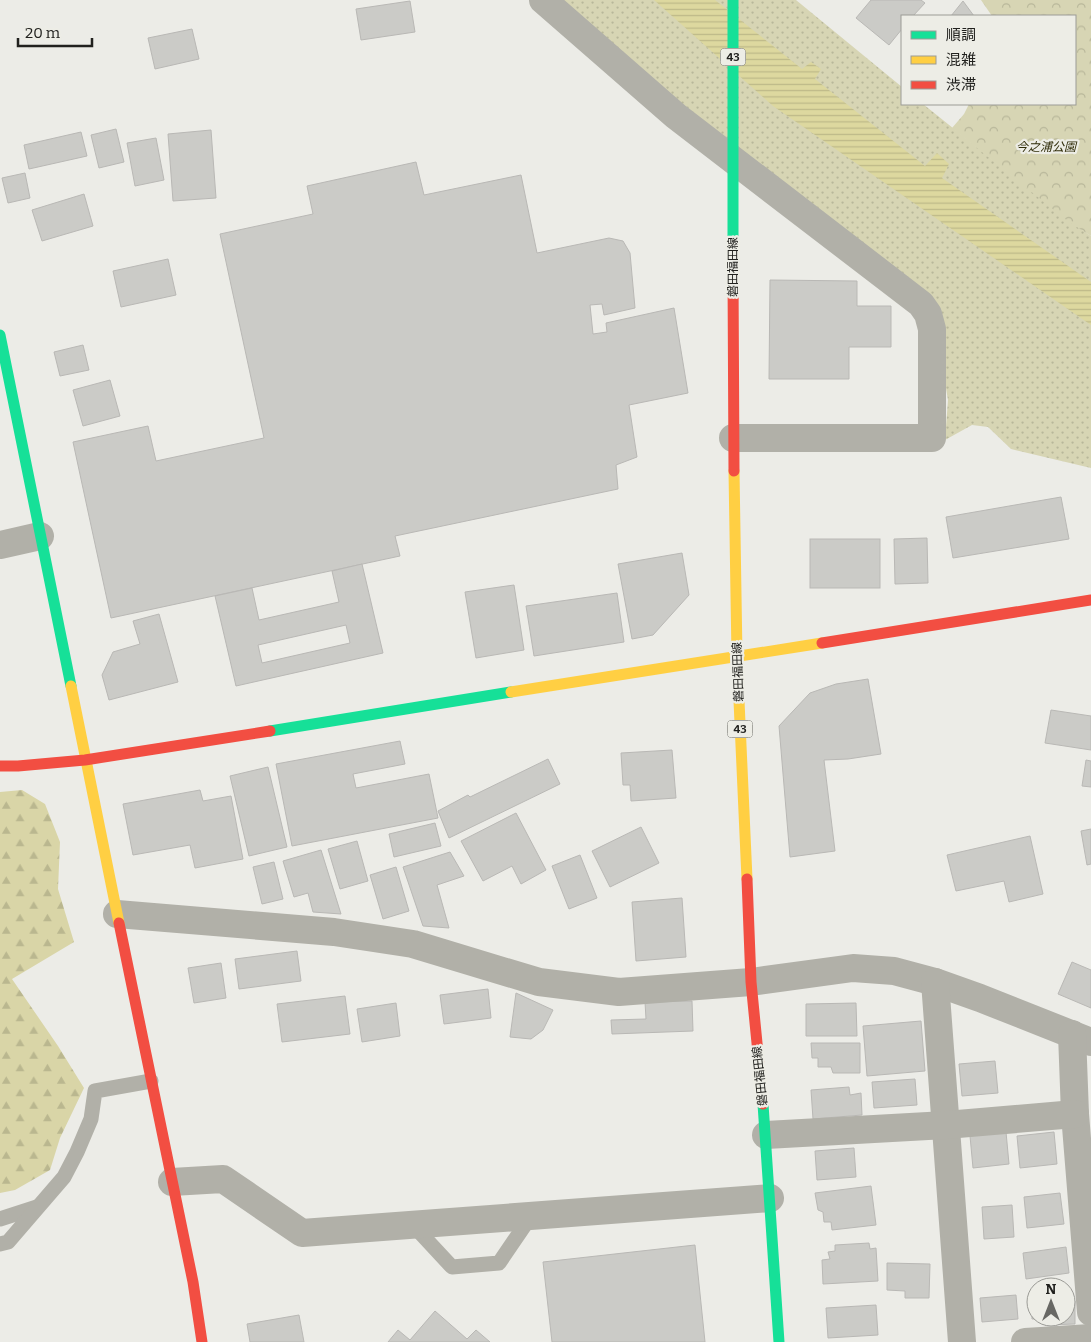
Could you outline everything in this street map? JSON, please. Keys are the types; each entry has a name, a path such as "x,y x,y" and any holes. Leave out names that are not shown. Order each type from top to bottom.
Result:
{"street":[{"path":"543,0 676,116 921,304 928,314 932,329 932,438 733,438"},
{"name":"磐田福田線","path":"733,0 733,438 737,656 751,982 766,1134 779,1342"},
{"path":"0,335 85,760 193,1282 202,1342"},
{"path":"0,544 40,536"},
{"path":"0,766 85,760 1091,600"},
{"path":"117,914 344,933 413,944 539,982 619,992 751,982 853,968 894,971 935,982 1082,1038 1075,1114 1091,1312"},
{"path":"935,982 962,1342"},
{"path":"766,1134 946,1125 1075,1114"},
{"path":"172,1182 224,1180 302,1233 770,1198"},
{"path":"1025,1342 1091,1338"}],"lane":[{"path":"0,1244 8,1242 64,1177 91,1119 95,1091 151,1080"},
{"path":"0,1219 38,1207"},
{"path":"412,1224 452,1267 499,1263 531,1216"}],"green space":[{"path":"529,0 796,0 901,86 901,105 924,105 1069,221 1091,236 1091,468 1011,449 988,427 972,425 945,440 948,400 936,329"},
{"name":"今之浦公園","path":"981,0 1091,0 1091,236 1069,222 952,128 964,114 968,105 1076,105 1076,15 991,15"},
{"path":"22,790 45,804 60,842 58,889 74,942 12,979 84,1088 60,1138 50,1170 15,1190 0,1193 0,792"}],"shaded area":[{"path":"654,0 715,0 802,69 811,62 821,69 815,79 925,166 937,153 949,164 942,178 1091,282 1091,325 773,106"}],"building":[{"path":"871,0 921,0 925,3 914,15 901,15 901,30 889,45 856,18"},
{"path":"410,1 415,32 361,40 356,9"},
{"path":"963,1 973,15 952,15"},
{"path":"192,29 199,59 155,69 148,38"},
{"path":"116,129 124,162 99,168 91,135"},
{"path":"211,130 216,198 173,201 168,134"},
{"path":"81,132 87,156 29,169 24,145"},
{"path":"156,138 164,180 135,186 127,143"},
{"path":"416,162 424,195 521,175 537,253 609,238 623,241 630,253 635,308 604,315 602,304 590,305 593,334 607,332 606,323 674,308 688,393 629,405 637,457 616,465 618,489 395,536 400,556 111,618 73,442 148,426 156,461 264,438 220,234 313,214 307,186"},
{"path":"25,173 30,198 8,203 2,178"},
{"path":"84,194 93,226 42,241 32,210"},
{"path":"168,259 176,295 121,307 113,271"},
{"path":"770,280 857,281 857,306 891,306 891,347 849,347 849,379 769,379"},
{"path":"83,345 89,370 60,376 54,352"},
{"path":"110,380 120,416 83,426 73,390"},
{"path":"1061,497 1069,539 953,558 946,517"},
{"path":"927,538 928,583 895,584 894,539"},
{"path":"810,539 880,539 880,588 810,588"},
{"path":"682,553 689,595 653,635 632,639 618,564"},
{"path":"362,564 383,653 236,686 215,596 252,588 259,620 339,602 332,571","holes":["346,625 350,643 262,663 258,645"]},
{"path":"514,585 524,650 476,658 465,592"},
{"path":"617,593 624,642 534,656 526,606"},
{"path":"159,614 178,682 109,700 102,675 113,652 140,644 133,621"},
{"path":"868,679 881,754 848,759 824,760 835,851 790,857 779,726 810,693 836,684"},
{"path":"1051,710 1091,716 1091,750 1045,743"},
{"path":"400,741 405,764 353,774 356,788 429,774 438,818 292,846 276,764"},
{"path":"672,750 676,798 631,801 630,785 623,785 621,753"},
{"path":"548,759 560,784 449,838 438,811 468,795 470,797"},
{"path":"1086,760 1091,761 1091,787 1082,786"},
{"path":"268,767 287,847 249,856 230,776"},
{"path":"200,790 203,801 231,796 243,859 195,868 190,845 133,855 123,804"},
{"path":"516,813 546,870 521,884 512,866 483,881 461,841"},
{"path":"435,823 441,846 394,857 389,834"},
{"path":"641,827 659,863 610,887 592,851"},
{"path":"1091,829 1091,864 1087,865 1081,831"},
{"path":"1030,836 1043,894 1009,902 1004,881 956,891 947,855"},
{"path":"357,841 368,881 340,889 328,849"},
{"path":"321,850 341,914 313,912 308,893 294,897 283,861"},
{"path":"450,852 464,876 437,885 449,928 423,926 403,867"},
{"path":"580,855 597,898 569,909 552,866"},
{"path":"274,862 283,899 262,904 253,867"},
{"path":"396,867 409,911 383,919 370,875"},
{"path":"682,898 686,957 636,961 632,902"},
{"path":"297,951 301,981 239,989 235,959"},
{"path":"1072,962 1091,970 1091,1008 1058,994"},
{"path":"221,963 226,998 194,1003 188,968"},
{"path":"488,989 491,1018 444,1024 440,995"},
{"path":"516,993 553,1010 543,1030 531,1039 510,1037"},
{"path":"345,996 350,1034 282,1042 277,1004"},
{"path":"692,1001 693,1031 612,1034 611,1020 646,1019 645,1002"},
{"path":"396,1003 400,1036 362,1042 357,1009"},
{"path":"856,1003 857,1036 806,1036 806,1004"},
{"path":"921,1021 925,1071 867,1076 863,1026"},
{"path":"811,1043 860,1043 860,1073 833,1073 831,1067 818,1067 818,1058 812,1058"},
{"path":"995,1061 998,1093 962,1096 959,1064"},
{"path":"915,1079 917,1105 874,1108 872,1082"},
{"path":"849,1087 850,1095 861,1093 862,1115 813,1119 811,1090"},
{"path":"1006,1132 1009,1164 973,1168 970,1136"},
{"path":"1054,1132 1057,1164 1020,1168 1017,1136"},
{"path":"854,1148 856,1177 817,1180 815,1151"},
{"path":"871,1186 876,1225 832,1230 831,1222 824,1222 823,1212 818,1210 815,1193"},
{"path":"1060,1193 1064,1224 1027,1228 1024,1197"},
{"path":"1012,1205 1014,1237 984,1239 982,1207"},
{"path":"869,1243 870,1249 876,1248 878,1281 823,1284 822,1260 830,1259 828,1252 835,1251 835,1245"},
{"path":"695,1245 705,1342 552,1342 543,1262"},
{"path":"1066,1247 1069,1273 1026,1277 1026,1279 1023,1253"},
{"path":"887,1263 930,1264 929,1298 905,1298 905,1291 887,1290"},
{"path":"1016,1295 1018,1319 982,1322 980,1298"},
{"path":"876,1305 878,1335 828,1338 826,1308"},
{"path":"435,1311 467,1339 476,1330 490,1342 388,1342 398,1330 410,1340"},
{"path":"299,1315 304,1342 250,1342 247,1324"}],"traffic: fast":[{"path":"733,0 733,273"},
{"path":"0,335 71,686"},
{"path":"270,731 511,692"},
{"path":"763,1104 779,1342"}],"traffic: slow":[{"path":"734,471 737,656 747,879"},
{"path":"511,692 822,643"},
{"path":"71,686 119,923"}],"traffic: jam":[{"path":"733,273 734,471"},
{"path":"822,643 1091,600"},
{"path":"0,766 85,760 270,731"},
{"path":"747,879 751,982 763,1104"},
{"path":"119,923 193,1282 202,1342"}]}
